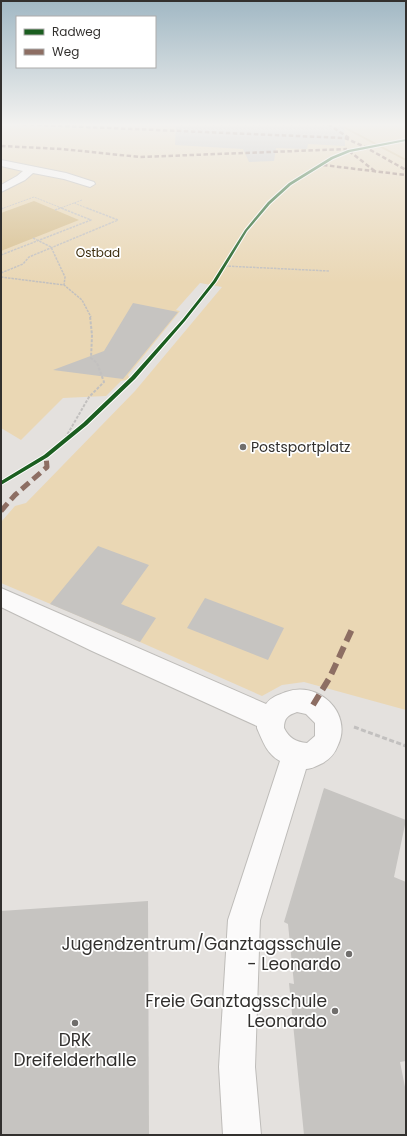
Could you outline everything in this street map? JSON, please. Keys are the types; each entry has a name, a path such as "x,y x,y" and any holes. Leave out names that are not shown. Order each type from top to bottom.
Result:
{"lane":[{"path":"1,189 23,177"},
{"path":"69,177 90,184"},
{"path":"1,597 101,644 271,718"},
{"path":"296,700 309,702 326,716 330,725 330,736 326,744 318,752 308,755 296,755 285,750 275,741 270,729 271,718 276,709 286,703 296,700"},
{"path":"242,1135 237,1067 244,920 296,755"}],"path":[{"path":"55,210 101,192 85,186 90,184"},
{"path":"1,209 34,197 91,220 1,255"},
{"path":"1,273 23,264 29,257 51,247 118,220 74,203"},
{"path":"34,238 51,247 65,277 64,285"},
{"path":"225,266 328,271"},
{"path":"1,277 64,285 72,289 88,306 92,319 91,358 97,363 104,382 89,397 63,442"},
{"path":"57,447 80,429"},
{"path":"326,716 406,746"}],"green space":[{"name":"Postsportplatz","path":"1,177 406,177 406,710 304,682 282,685 262,696 1,583 1,522 15,506 26,503 135,391 222,287 200,283 176,310 180,311 128,375 130,379 121,381 106,396 63,398 21,440 1,428"}],"shaded area":[{"path":"34,201 79,220 1,251 1,213"}],"building":[{"path":"133,303 178,312 123,379 53,370 104,351"},
{"path":"98,546 149,565 121,604 156,618 140,642 50,604"},
{"path":"205,598 284,628 268,660 187,628"},
{"name":"Freie Ganztagsschule Leonardo","path":"324,788 406,820 394,877 406,882 406,1061 400,1062 406,1092 406,1135 304,1135 289,983 294,984 288,924 284,922"},
{"name":"DRK Dreifelderhalle","path":"148,901 149,1135 1,1135 1,911"}],"marked path":[{"path":"1,511 15,495 47,467 46,456"},
{"path":"313,705 330,677 352,629"}],"cycle path":[{"path":"1,483 46,456 85,424 133,378 184,320 215,281 246,231 269,203 290,184 301,177"}],"place":[{"name":"Postsportplatz","path":"243,447"},
{"name":"Jugendzentrum/Ganztagsschule - Leonardo","path":"349,954"},
{"name":"Freie Ganztagsschule Leonardo","path":"335,1011"},
{"name":"DRK Dreifelderhalle","path":"75,1023"}],"park label":[{"name":"Ostbad","path":"98,252"}]}
